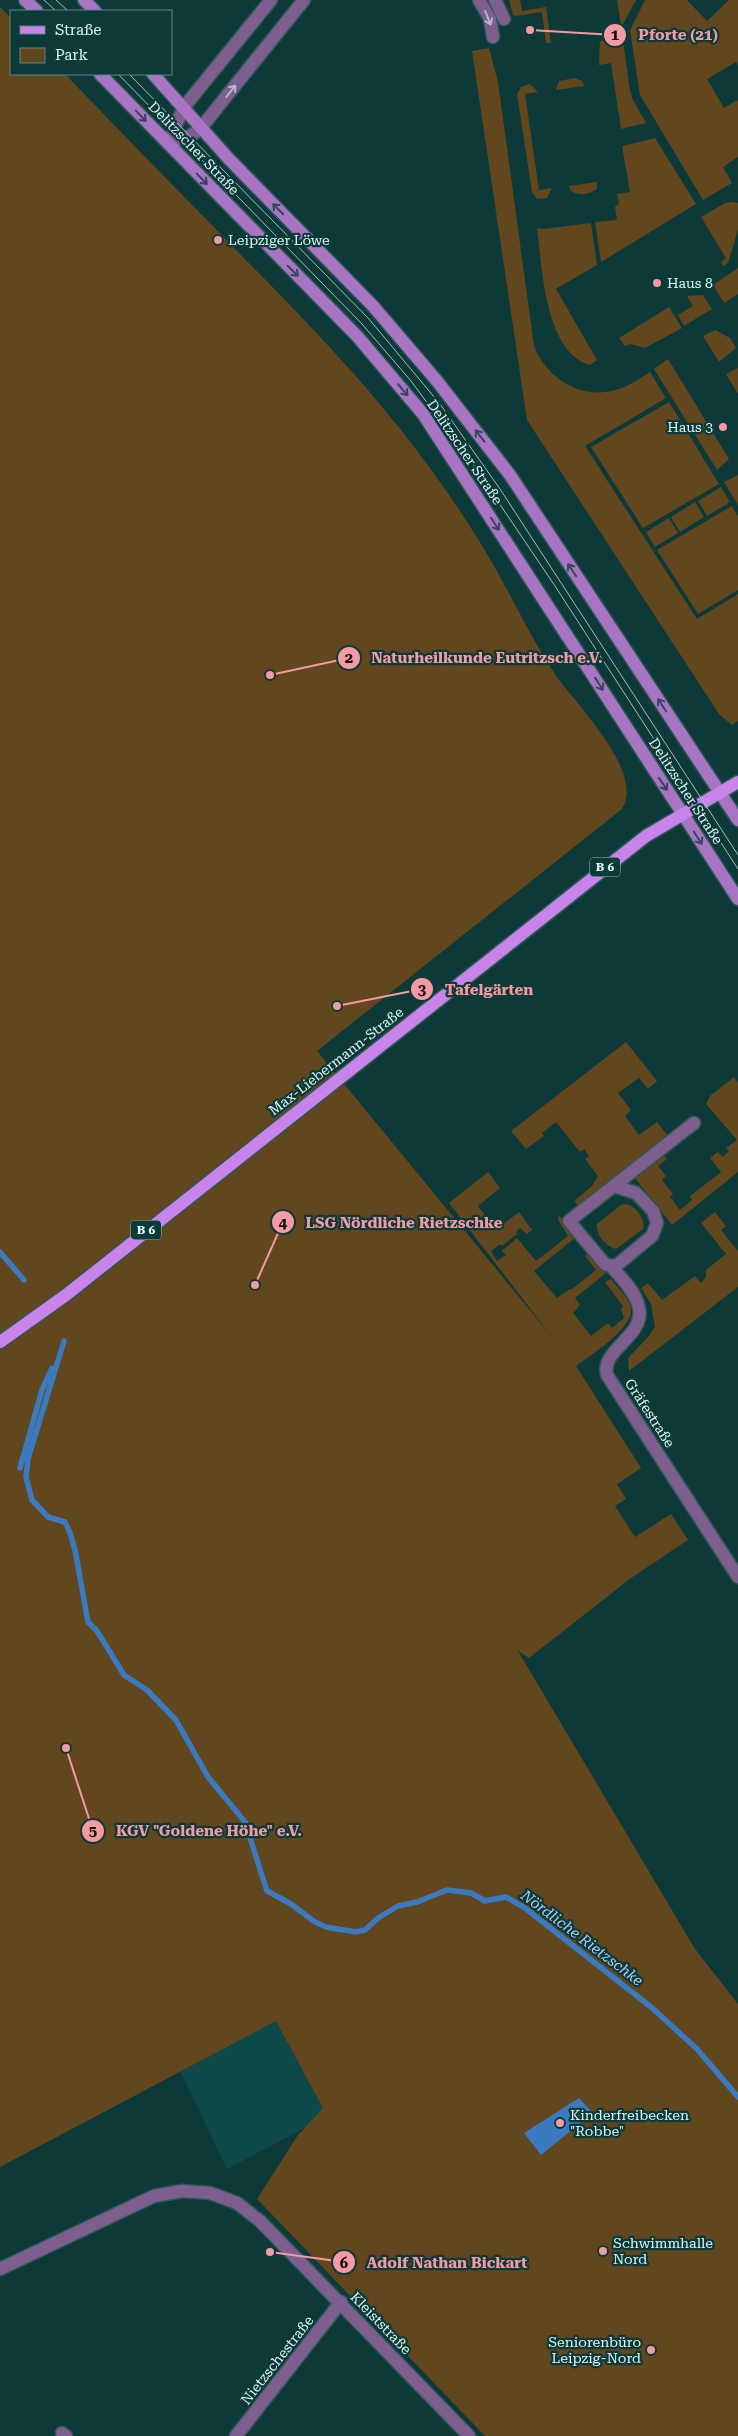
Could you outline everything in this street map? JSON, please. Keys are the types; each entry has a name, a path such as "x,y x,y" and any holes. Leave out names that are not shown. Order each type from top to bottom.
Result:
{"main road":[{"path":"25,0 36,10"},
{"path":"84,0 94,10"},
{"name":"Delitzscher Straße","path":"101,75 357,336 423,414 738,899"},
{"name":"Delitzscher Straße","path":"155,75 184,107 200,129 373,306 437,381 510,475 738,820"},
{"name":"B 6","path":"720,793 738,782"},
{"name":"Max-Liebermann-Straße","path":"0,1342 66,1295 652,831 720,793"}],"street":[{"path":"168,144 184,107 271,0"},
{"path":"168,144 190,136 200,129 304,0"},
{"path":"479,0 490,19 493,37"},
{"path":"495,0 504,19"},
{"name":"Gräfestraße","path":"694,1123 569,1221 605,1264 611,1266 638,1302 640,1319 632,1334 610,1357 606,1367 607,1375 738,1577"},
{"path":"611,1266 617,1265 652,1236 657,1223 653,1211 636,1193 614,1186"},
{"name":"Kleiststraße","path":"0,2268 154,2196 182,2190 210,2193 237,2203 260,2221 341,2302 468,2436"},
{"name":"Nietzschestraße","path":"236,2436 341,2302"}],"shaded area":[{"path":"312,2001 374,2092 227,2169 180,2071"}],"green space":[{"path":"509,0 520,0 522,11 546,7 551,43 546,43 542,12 513,15"},
{"path":"617,0 636,0 622,26 622,32"},
{"path":"645,0 687,0 707,21 729,0 738,0 738,65 736,62 707,79 724,108 737,100 738,102 738,157 723,167 732,183 703,200 640,95 630,30"},
{"path":"0,7 10,17 10,75 66,75 302,317 343,361 401,430 473,531 548,664 606,740 617,759 624,777 627,794 622,809 317,1051 552,1337 449,1203 488,1172 500,1188 478,1206 496,1229 519,1212 532,1230 527,1234 520,1228 516,1232 517,1234 502,1246 500,1244 491,1251 497,1261 506,1255 502,1251 517,1238 536,1261 568,1236 558,1220 559,1215 576,1237 534,1271 557,1298 571,1290 596,1270 585,1256 589,1252 606,1273 575,1298 580,1305 573,1313 591,1336 608,1323 612,1328 624,1318 621,1310 623,1306 605,1282 611,1279 630,1304 630,1316 626,1324 601,1348 576,1366 641,1468 617,1484 626,1499 615,1506 635,1537 671,1514 688,1540 631,1578 529,1658 518,1651 695,1949 738,2004 738,2436 485,2436 257,2199 298,2135 323,2108 276,2021 0,2167"},
{"path":"616,39 622,42 624,47 630,91 646,123 621,129 611,63 599,65 600,41"},
{"path":"489,48 498,82 534,346 547,368 556,377 578,389 602,392 620,389 650,372 666,398 585,446 697,619 738,594 738,721 732,725 719,714 527,420 472,51"},
{"path":"575,78 582,81 584,86 556,90 559,81"},
{"path":"530,84 538,92 525,94 539,190 552,188 547,198 537,199 532,192 517,94 521,87"},
{"path":"655,138 696,204 601,262 595,222 617,220 615,207 619,204 617,194 630,192 622,146"},
{"path":"597,182 597,188 585,194 571,191 569,186"},
{"path":"725,203 738,203 738,230 728,263 723,266 721,262 726,258 701,217"},
{"path":"591,223 597,265 556,289 597,360 590,365 575,357 563,344 555,327 548,307 544,285 537,228 543,229"},
{"path":"738,268 738,294 724,303 713,285"},
{"path":"703,295 712,309 684,326 678,315 693,306 687,296"},
{"path":"669,307 682,328 645,348 630,344 625,346 619,338"},
{"path":"715,330 730,338 736,348 719,362 703,336"},
{"path":"668,359 729,459 717,470 654,369"},
{"path":"738,368 738,394 726,374"},
{"path":"669,402 719,484 643,528 591,447"},
{"path":"738,475 738,505 724,482"},
{"path":"721,487 730,502 707,516 698,501"},
{"path":"695,502 704,517 680,532 671,517"},
{"path":"732,506 738,516 738,590 698,614 657,550"},
{"path":"669,518 678,533 655,547 646,532"},
{"path":"626,1042 657,1081 648,1089 639,1078 618,1093 631,1110 625,1116 639,1135 657,1122 668,1136 579,1206 574,1201 592,1186 598,1176 585,1159 589,1156 584,1149 580,1152 556,1122 542,1133 544,1136 526,1149 511,1131"},
{"path":"734,1077 738,1083 738,1172 672,1225 634,1177 663,1154 667,1159 658,1166 666,1176 662,1180 673,1194 670,1197 680,1210 692,1200 690,1196 721,1172 710,1158 718,1152 723,1157 729,1151 726,1148 737,1140 706,1104 710,1096"},
{"path":"622,1204 627,1204 638,1211 644,1228 616,1249 608,1246 602,1240 598,1233 597,1224"},
{"path":"715,1212 726,1226 721,1230 738,1251 738,1287 629,1371 628,1358 655,1327 651,1304 641,1288 648,1283 662,1300 695,1276 701,1283 706,1277 706,1270 726,1254 701,1223"}],"water":[{"name":"Kinderfreibecken \"Robbe\"","path":"579,2098 593,2113 541,2155 524,2133"}],"waterway":[{"name":"Nördliche Rietzschke","path":"0,1252 24,1280"},
{"name":"Nördliche Rietzschke","path":"64,1341 28,1459 26,1477 32,1500 48,1517 65,1522 75,1550 88,1622 97,1631 124,1675 147,1690 176,1720 208,1777 245,1822 267,1891 291,1904 315,1922 326,1927 356,1932 365,1930 378,1918 398,1906 417,1902 447,1890 471,1893 485,1901 506,1897 525,1908 651,2007 697,2049 738,2097"},
{"name":"Nördliche Rietzschke","path":"20,1468 42,1390 52,1368"}],"tram line":[{"path":"44,0 55,10"},
{"path":"56,0 67,10"},
{"path":"119,75 362,324 411,381 472,463 555,586 738,869"},
{"path":"130,75 369,319 440,404 500,489 738,855"}],"place":[{"name":"Pforte (21)","path":"530,30"},
{"name":"Leipziger Löwe","path":"218,240"},
{"name":"Haus 8","path":"657,283"},
{"name":"Haus 3","path":"723,427"},
{"name":"Naturheilkunde Eutritzsch e.V.","path":"270,675"},
{"name":"Tafelgärten","path":"337,1006"},
{"name":"LSG Nördliche Rietzschke","path":"255,1285"},
{"name":"KGV \"Goldene Höhe\" e.V.","path":"66,1748"},
{"name":"Kinderfreibecken \"Robbe\"","path":"560,2123"},
{"name":"Schwimmhalle Nord","path":"603,2251"},
{"name":"Adolf Nathan Bickart","path":"270,2252"},
{"name":"Seniorenbüro Leipzig-Nord","path":"651,2350"}]}
